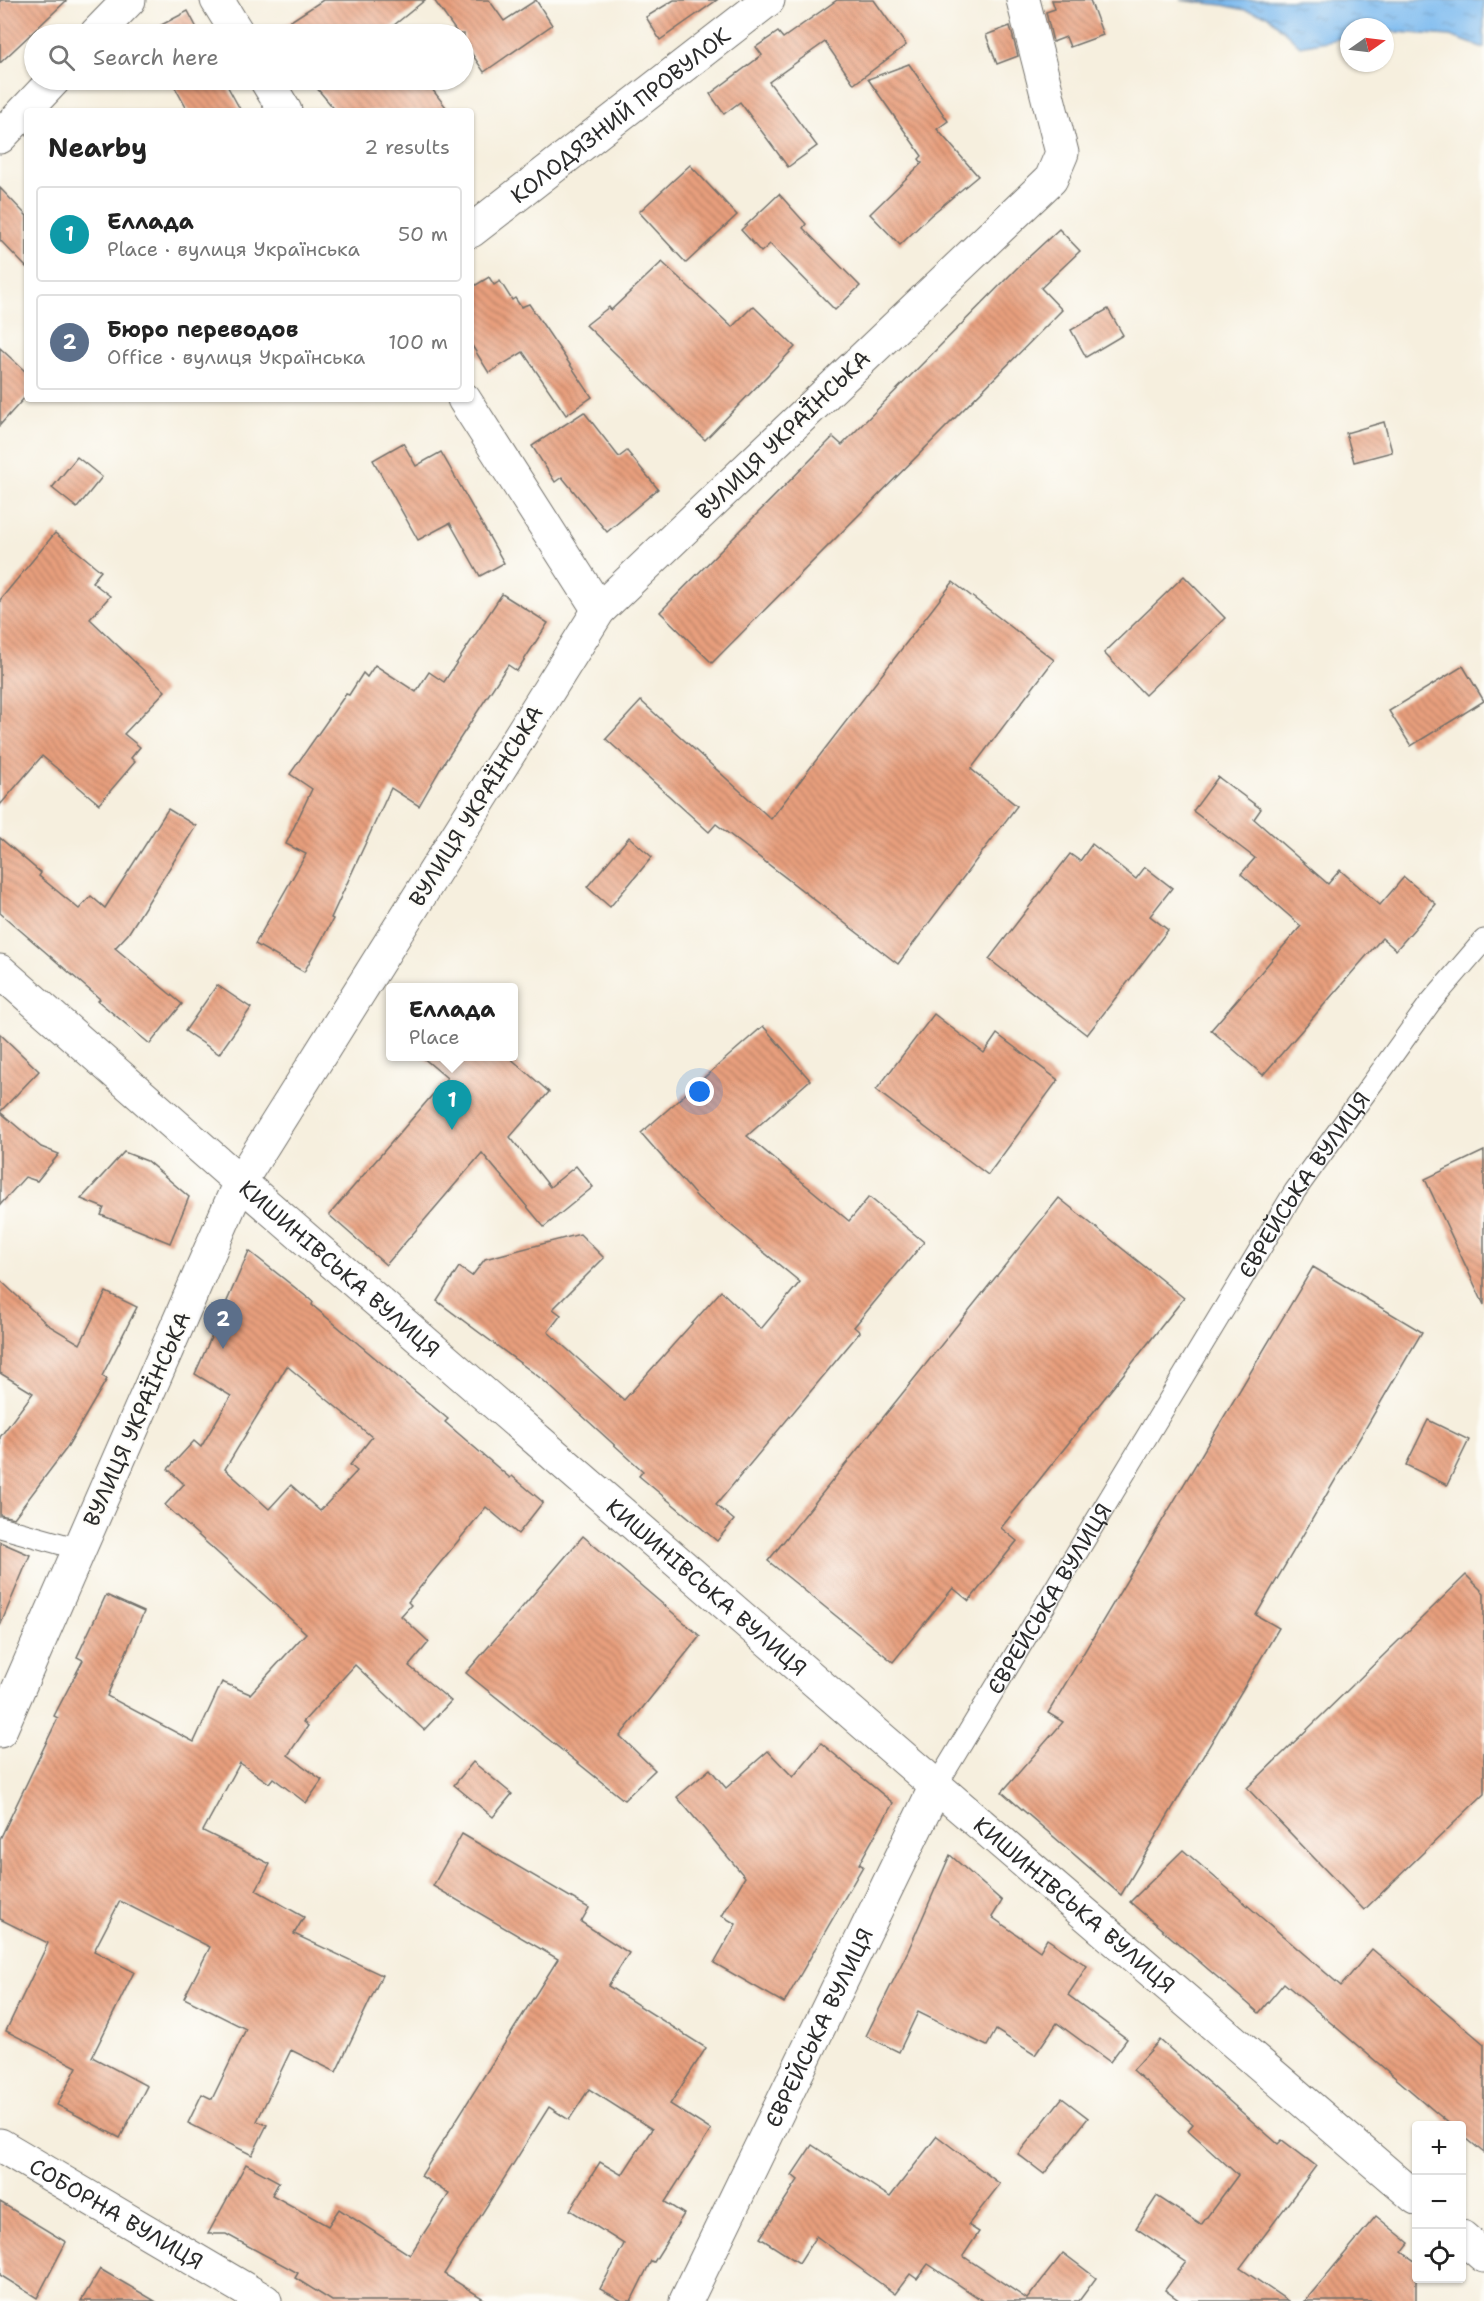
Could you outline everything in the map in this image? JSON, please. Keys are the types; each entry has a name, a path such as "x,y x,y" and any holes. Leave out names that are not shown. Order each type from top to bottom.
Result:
{"street":[{"path":"106,24 129,0"},
{"path":"217,0 232,24"},
{"name":"КОЛОДЯЗНИЙ ПРОВУЛОК","path":"474,229 768,0"},
{"name":"ВУЛИЦЯ УКРАЇНСЬКА","path":"0,1731 240,1182 599,610 1051,179 1062,153 1023,0"},
{"path":"27,108 45,90"},
{"path":"272,90 283,108"},
{"path":"0,137 24,112"},
{"path":"466,402 599,610"},
{"name":"КИШИНІВСЬКА ВУЛИЦЯ","path":"0,972 936,1786 1412,2195"},
{"name":"ЄВРЕЙСЬКА ВУЛИЦЯ","path":"686,2301 936,1786"},
{"name":"СОБОРНА ВУЛИЦЯ","path":"0,2145 265,2301"},
{"path":"1466,2241 1484,2256"}],"lane":[{"name":"ЄВРЕЙСЬКА ВУЛИЦЯ","path":"936,1786 1294,1191 1430,1003 1484,940"},
{"path":"0,1527 80,1549"}],"water":[{"path":"1180,0 1484,0 1484,48 1450,36 1394,32 1394,18 1340,18 1340,39 1300,46 1267,15 1223,5"}],"building":[{"path":"0,0 67,0 41,24 24,24 24,40 0,63"},
{"path":"323,0 425,0 395,24 286,24"},
{"path":"434,0 489,0 504,21 536,0 552,25 484,72 474,57 474,24 451,24"},
{"path":"674,0 717,0 660,40 646,17"},
{"path":"837,0 874,0 906,45 854,84 825,42 769,82 817,146 788,167 740,102 724,114 710,94 762,55 756,47 778,32 783,38"},
{"path":"1052,0 1090,0 1103,35 1070,47 1066,37 1053,42 1046,12 1055,9"},
{"path":"188,11 195,24 163,24"},
{"path":"1010,26 1018,56 997,64 986,35"},
{"path":"909,64 948,121 937,129 978,176 931,215 900,245 870,214 922,163 919,159 922,156 868,79"},
{"path":"176,90 229,90 239,108 186,108"},
{"path":"318,90 433,90 447,108 333,108"},
{"path":"690,165 737,215 686,263 639,212"},
{"path":"0,188 24,213 24,265 0,240"},
{"path":"779,194 806,224 803,228 860,286 835,310 770,244 761,252 741,230"},
{"path":"1059,229 1080,251 1041,288 1062,310 712,663 660,612 833,437 842,445 1019,266"},
{"path":"662,262 732,327 753,306 795,347 705,440 586,325 609,307 611,310"},
{"path":"489,277 494,285 500,281 512,300 515,298 521,307 529,304 592,397 566,415 523,352 489,373 474,349 474,286"},
{"path":"1108,309 1123,335 1086,357 1071,330"},
{"path":"0,348 24,370 24,398 0,425"},
{"path":"584,412 619,457 627,451 658,489 607,532 562,477 555,482 532,446"},
{"path":"1384,422 1392,452 1354,462 1346,433"},
{"path":"403,443 416,466 441,452 504,563 480,576 450,523 418,540 373,460"},
{"path":"77,457 102,477 77,508 52,488"},
{"path":"55,533 101,571 92,582 110,596 90,619 165,691 124,734 140,747 131,758 135,762 99,804 42,756 0,805 0,600"},
{"path":"1184,576 1225,618 1145,695 1104,653"},
{"path":"953,582 1054,660 971,769 1017,806 898,964 716,824 709,832 606,739 641,701 771,819"},
{"path":"502,594 548,623 517,671 508,665 442,766 419,806 391,788 331,918 333,919 304,972 255,944 306,854 286,844 312,789 290,774 346,694 349,695 363,673 367,677 375,665 416,692 429,672 444,682"},
{"path":"1463,666 1484,701 1411,746 1389,711"},
{"path":"1218,777 1261,809 1254,819 1328,884 1340,870 1380,905 1404,877 1436,904 1396,950 1382,938 1263,1075 1211,1030 1301,926 1241,874 1255,858 1193,811"},
{"path":"168,809 196,826 128,934 115,948 182,1004 150,1044 98,1001 100,999 0,913 0,838 41,873 39,876 79,909 91,896 105,908"},
{"path":"629,837 652,857 610,907 587,887"},
{"path":"1092,844 1136,879 1145,867 1172,888 1150,916 1168,930 1087,1035 989,959 1070,854 1080,861"},
{"path":"217,985 251,1008 219,1054 185,1031"},
{"path":"934,1014 984,1053 997,1034 1058,1080 988,1175 876,1090"},
{"path":"763,1026 810,1080 747,1136 849,1221 869,1197 924,1242 854,1327 860,1332 716,1505 734,1520 717,1541 639,1476 643,1471 543,1380 437,1301 459,1267 472,1276 485,1259 580,1234 604,1258 553,1309 561,1315 548,1332 624,1400 721,1291 761,1329 800,1282 698,1198 641,1133"},
{"path":"0,1034 39,1071 0,1112"},
{"path":"427,1061 514,1061 549,1092 510,1137 550,1187 576,1166 593,1187 544,1227 482,1153 386,1265 329,1215 447,1078"},
{"path":"0,1112 41,1147 59,1154 37,1181 25,1177 0,1205"},
{"path":"1484,1151 1484,1305 1425,1179"},
{"path":"124,1152 147,1161 189,1197 170,1243 101,1215 104,1208 81,1199"},
{"path":"1059,1198 1184,1298 1001,1528 1017,1541 969,1601 953,1588 893,1662 768,1561"},
{"path":"249,1251 313,1302 312,1305 448,1419 445,1422 510,1478 512,1476 543,1502 518,1534 486,1507 408,1602 411,1605 401,1616 429,1642 409,1666 451,1701 424,1730 355,1665 303,1722 308,1726 288,1755 322,1780 306,1803 273,1778 269,1783 240,1763 203,1831 270,1864 256,1890 304,1917 294,1934 382,1975 336,2072 291,2050 257,2121 267,2125 252,2155 188,2123 202,2094 212,2099 246,2029 184,1998 210,1947 120,1901 94,1951 134,1972 92,2057 147,2086 120,2138 57,2105 77,2067 6,2031 48,1943 0,1919 0,1839 58,1718 54,1716 83,1660 77,1657 106,1595 144,1612 107,1696 194,1742 222,1682 250,1694 306,1633 165,1505 184,1484 168,1469 194,1441 201,1447 231,1396 195,1374","holes":["287,1366 372,1437 350,1465 357,1471 320,1511 291,1485 269,1509 225,1469"]},
{"path":"1313,1267 1422,1332 1256,1615 1279,1628 1121,1895 1002,1792 1063,1722 1048,1713"},
{"path":"0,1280 48,1325 80,1344 106,1292 137,1307 102,1376 107,1379 66,1449 14,1518 0,1515 0,1437 33,1393 0,1373"},
{"path":"1428,1420 1469,1440 1447,1485 1406,1465"},
{"path":"583,1536 700,1636 620,1736 655,1770 624,1800 466,1673"},
{"path":"0,1542 30,1555 0,1626"},
{"path":"1466,1575 1484,1593 1484,1794 1364,1910 1247,1788"},
{"path":"821,1743 893,1803 859,1864 863,1866 784,2003 714,1963 736,1924 722,1916 745,1877 677,1797 710,1769 726,1788 768,1751 793,1777"},
{"path":"473,1762 512,1794 493,1817 454,1785"},
{"path":"462,1834 589,1908 581,1922 629,1953 608,1986 706,2048 670,2104 711,2130 665,2202 684,2214 654,2262 651,2261 631,2301 622,2301 600,2289 624,2244 570,2210 600,2162 622,2175 652,2129 589,2089 569,2120 549,2107 444,2274 487,2301 332,2301 295,2278 298,2273 226,2234 208,2234 246,2164 279,2182 272,2195 328,2226 339,2209 410,2255 449,2194 421,2176 558,1959 433,1886"},
{"path":"1183,1850 1341,1986 1372,1949 1484,2044 1484,2153 1466,2138 1466,2121 1446,2121 1284,1983 1259,2013 1130,1902"},
{"path":"950,1855 1002,1901 992,1917 1040,1951 1047,1939 1087,1966 1068,1995 1127,2039 1110,2062 1057,2023 1035,2055 996,2030 987,2046 918,2012 899,2052 866,2036 908,1951"},
{"path":"1160,2040 1278,2144 1282,2140 1316,2166 1240,2268 1288,2301 1180,2301 1165,2290 1186,2262 1136,2228 1157,2196 1201,2225 1238,2175 1188,2130 1193,2124 1133,2070"},
{"path":"1062,2098 1088,2118 1044,2174 1018,2154"},
{"path":"937,2136 1000,2184 968,2225 979,2232 963,2256 1027,2299 1063,2253 1096,2278 1079,2301 983,2301 928,2264 917,2279 910,2274 895,2294 816,2236 799,2263 760,2238 798,2180 792,2175 812,2145 890,2197"},
{"path":"0,2202 66,2242 37,2298 0,2275"},
{"path":"1376,2216 1409,2243 1402,2252 1412,2259 1412,2283 1416,2283 1416,2301 1305,2301"},
{"path":"100,2269 155,2301 81,2301"}],"place":[{"name":"Еллада","path":"452,1130"},
{"name":"Бюро переводов","path":"223,1349"}]}
